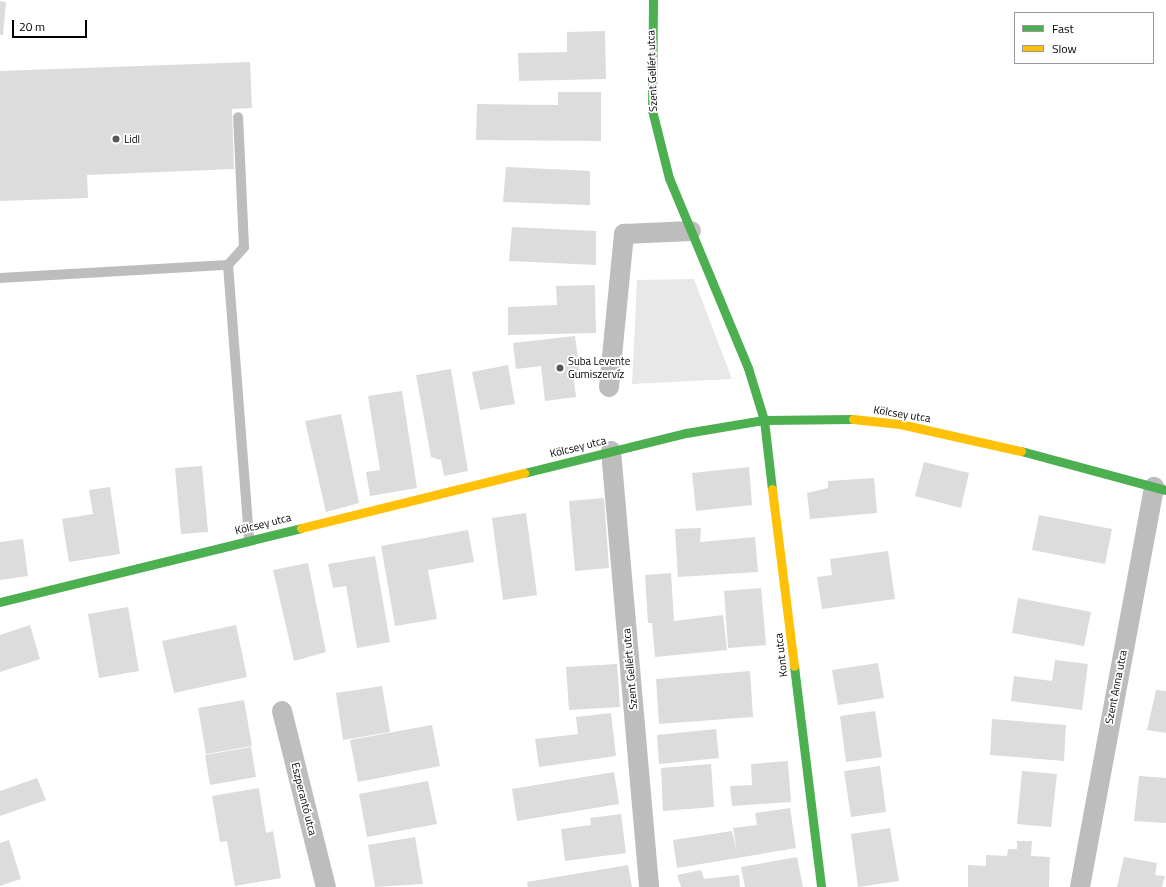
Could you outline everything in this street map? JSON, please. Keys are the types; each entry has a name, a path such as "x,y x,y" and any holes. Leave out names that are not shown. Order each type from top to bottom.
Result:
{"main road":[{"name":"Szent Gellért utca","path":"653,0 652,110 669,178 748,368 764,420"},
{"name":"Kölcsey utca","path":"0,602 686,433 764,420 851,418 900,424 968,437 1160,488"},
{"name":"Kont utca","path":"764,420 821,887"}],"street":[{"path":"609,387 624,234 691,231"},
{"name":"Szent Gellért utca","path":"611,451 649,887"},
{"name":"Szent Anna utca","path":"1080,887 1160,488"},
{"name":"Eszperantó utca","path":"282,711 326,887"}],"lane":[{"path":"0,278 228,265 244,247 238,117"},
{"path":"228,265 249,540"}],"shaded area":[{"path":"694,279 732,379 632,384 637,280"}],"building":[{"path":"0,1 6,2 3,35 0,35"},
{"path":"605,31 606,79 519,81 518,53 567,52 567,32"},
{"name":"Lidl","path":"250,62 252,108 232,109 234,169 87,175 88,198 0,201 0,71"},
{"path":"558,92 601,92 601,141 476,140 477,104 558,105"},
{"path":"506,167 590,171 590,205 503,202"},
{"path":"512,227 596,231 596,265 509,261"},
{"path":"595,285 596,333 508,335 508,307 557,305 556,286"},
{"name":"Suba Levente Gumiszervíz","path":"575,336 580,373 573,374 576,397 545,401 541,366 516,369 513,343"},
{"path":"508,365 515,404 480,410 472,372"},
{"path":"451,369 468,471 444,476 441,460 431,457 416,375"},
{"path":"402,391 417,488 370,496 366,472 380,470 368,396"},
{"path":"341,414 359,503 326,512 305,421"},
{"path":"924,462 969,473 961,508 915,496"},
{"path":"202,466 208,532 181,534 175,468"},
{"path":"749,467 752,505 696,511 692,473"},
{"path":"874,478 877,513 810,519 807,493 828,488 828,481"},
{"path":"110,487 120,554 69,562 62,519 93,514 89,490"},
{"path":"604,498 609,568 575,571 569,501"},
{"path":"526,513 537,595 503,600 492,518"},
{"path":"1039,515 1112,529 1105,564 1032,550"},
{"path":"701,528 700,542 755,537 758,572 678,577 675,529"},
{"path":"468,530 474,562 428,570 437,619 395,626 381,546"},
{"path":"23,539 28,576 0,580 0,542"},
{"path":"888,551 895,599 822,609 817,577 832,575 830,559"},
{"path":"375,556 390,642 357,648 346,586 333,588 328,564"},
{"path":"308,563 326,652 294,661 273,570"},
{"path":"671,573 674,621 723,615 727,650 655,657 652,623 648,623 645,575"},
{"path":"761,588 766,645 728,648 724,591"},
{"path":"1018,598 1091,612 1084,646 1012,633"},
{"path":"128,607 139,671 99,678 88,614"},
{"path":"30,625 40,659 0,672 0,635"},
{"path":"236,625 247,677 174,693 162,641"},
{"path":"1055,660 1088,664 1082,710 1011,701 1014,676 1052,681"},
{"path":"878,663 884,698 838,705 832,670"},
{"path":"617,664 620,707 569,710 566,667"},
{"path":"750,671 753,717 659,724 656,679"},
{"path":"382,686 390,732 343,740 336,693"},
{"path":"1156,690 1166,691 1166,733 1147,730"},
{"path":"244,700 252,746 206,754 198,708"},
{"path":"875,711 882,757 846,762 840,716"},
{"path":"611,713 616,756 539,767 535,739 578,734 576,717"},
{"path":"992,719 1066,725 1064,761 990,755"},
{"path":"432,725 440,766 358,782 350,740"},
{"path":"716,729 719,758 659,764 657,735"},
{"path":"251,747 256,777 210,785 205,755"},
{"path":"788,761 791,802 732,806 730,786 752,785 751,764"},
{"path":"711,764 714,807 663,811 661,768"},
{"path":"880,766 886,812 851,817 844,771"},
{"path":"1022,771 1057,774 1051,827 1017,824"},
{"path":"614,772 619,804 517,821 512,789"},
{"path":"1139,776 1166,778 1166,823 1134,821"},
{"path":"37,778 46,800 0,816 0,791"},
{"path":"428,781 437,824 367,837 359,794"},
{"path":"259,788 266,833 273,831 281,878 235,886 227,841 220,842 212,796"},
{"path":"790,808 796,848 677,868 673,840 732,831 737,853 733,828 757,825 755,813"},
{"path":"621,814 626,853 565,861 561,829 591,825 590,818"},
{"path":"890,828 899,881 858,887 851,834"},
{"path":"415,837 423,884 375,887 368,845"},
{"path":"9,840 21,879 0,886 0,843"},
{"path":"1017,841 1032,841 1031,856 1050,857 1049,887 968,887 968,865 986,866 986,855 1007,856 1008,849 1017,849"},
{"path":"797,857 803,887 745,887 741,867"},
{"path":"1124,857 1157,863 1155,875 1165,876 1162,887 1117,887"},
{"path":"628,865 632,887 528,887 527,882"},
{"path":"701,870 704,879 739,875 740,887 681,887 677,875"}],"traffic: fast":[{"path":"653,0 652,110 669,178 748,368 764,420 772,489"},
{"path":"524,473 686,433 764,420 853,419"},
{"path":"1021,451 1166,490"},
{"path":"0,602 301,528"},
{"path":"794,666 821,887"}],"traffic: slow":[{"path":"853,419 900,424 1021,451"},
{"path":"301,528 524,473"},
{"path":"772,489 794,666"}],"place":[{"name":"Lidl","path":"116,139"},
{"name":"Suba Levente Gumiszervíz","path":"560,368"}]}
